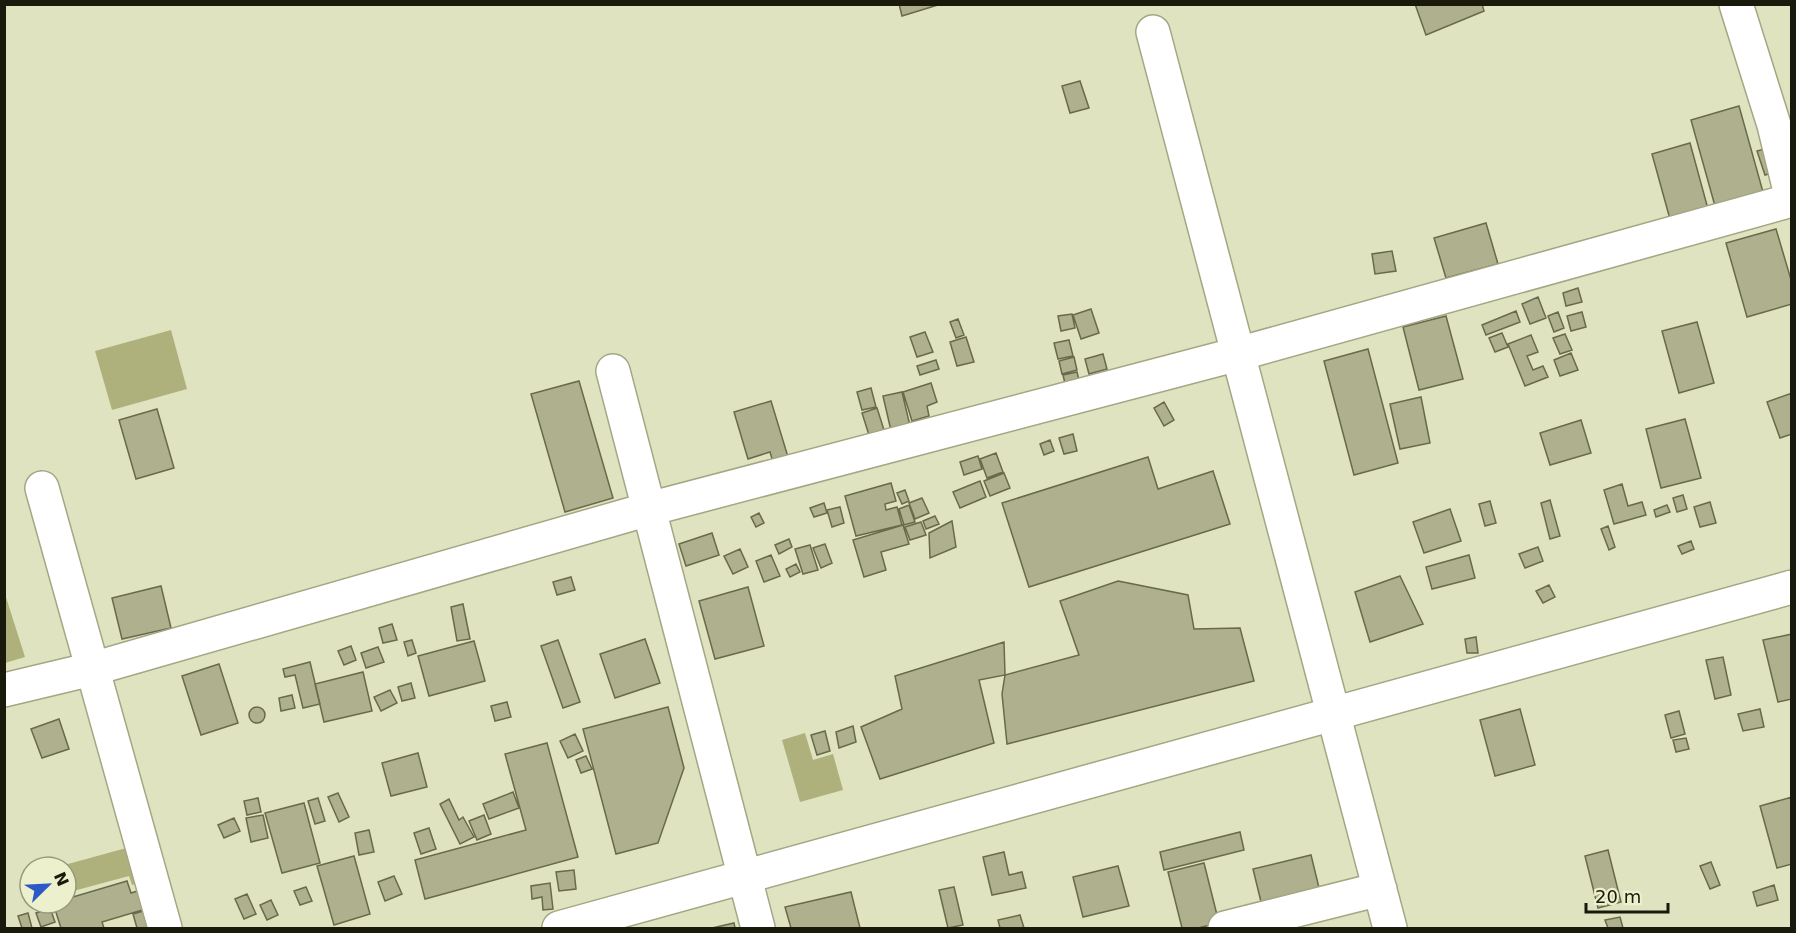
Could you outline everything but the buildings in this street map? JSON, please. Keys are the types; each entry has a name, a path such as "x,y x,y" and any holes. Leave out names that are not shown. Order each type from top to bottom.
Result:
{"street":[{"path":"4,690 92,669 649,509 1238,354 1791,200 1774,125 1736,4"},
{"path":"1153,32 1390,928"},
{"path":"613,371 758,928"},
{"path":"42,488 165,928"},
{"path":"559,928 1333,716 1791,587"},
{"path":"1225,928 1380,889"}],"green space":[{"path":"171,330 187,389 112,410 95,351"},
{"path":"4,591 25,657 5,663 4,663"},
{"path":"805,733 813,760 833,754 843,790 800,802 782,740"},
{"path":"130,847 140,883 132,885 129,876 78,890 78,861"}]}
